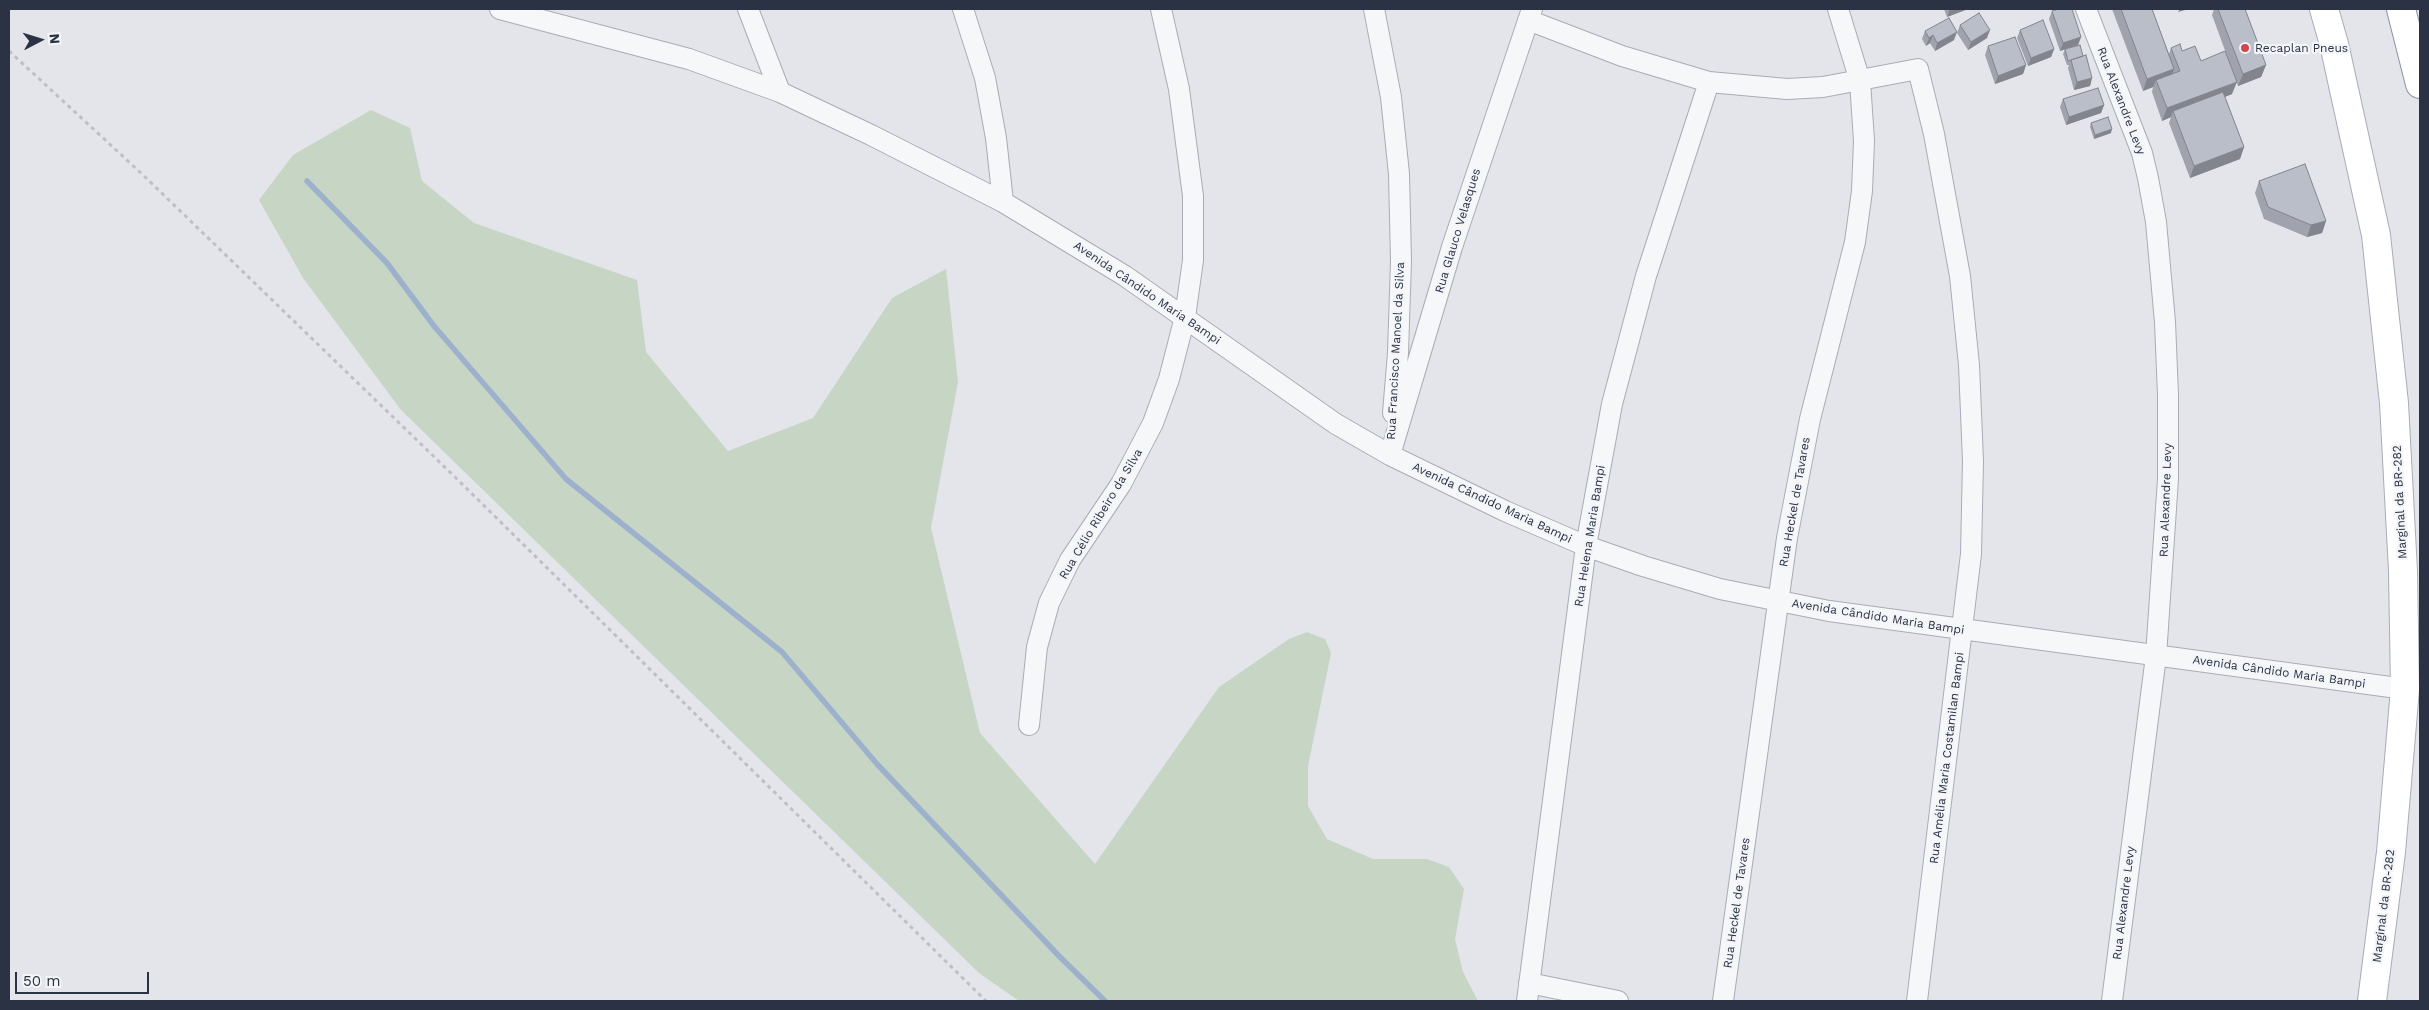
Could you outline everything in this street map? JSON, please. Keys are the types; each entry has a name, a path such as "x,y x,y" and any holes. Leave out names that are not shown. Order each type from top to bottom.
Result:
{"main road":[{"name":"Marginal da BR-282","path":"2324,9 2334,44 2376,235 2394,403 2403,571 2405,689 2391,852 2372,1001"},
{"path":"2401,9 2420,84"}],"street":[{"name":"Avenida Cândido Maria Bampi","path":"500,9 688,59 780,92 920,159 1003,202 1125,276 1336,424 1452,487 1586,546 1720,589 1778,602 1963,630 2405,689"},
{"path":"748,9 780,92"},
{"path":"963,9 985,78 996,138 1003,202"},
{"name":"Rua Célio Ribeiro da Silva","path":"1029,725 1037,647 1049,603 1070,560 1121,484 1153,423 1169,379 1185,317 1193,260 1193,196 1179,89 1161,9"},
{"name":"Rua Francisco Manoel da Silva","path":"1374,9 1392,97 1399,174 1401,262 1398,353 1390,455"},
{"name":"Rua Heckel de Tavares","path":"1723,1001 1778,602 1810,419 1855,242 1862,191 1864,141 1860,81 1838,9"},
{"name":"Rua Alexandre Levy","path":"2086,9 2142,153 2156,222 2165,331 2168,479 2156,656 2112,1001"},
{"path":"1530,14 1631,59 1709,82 1787,89 1823,87 1860,81"},
{"name":"Rua Glauco Velasques","path":"1390,455 1452,247 1530,14"},
{"name":"Rua Amélia Maria Costamilan Bampi","path":"1860,81 1918,69 1934,134 1960,276 1969,365 1973,461 1971,554 1917,1001"},
{"name":"Rua Helena Maria Bampi","path":"1528,992 1586,546 1612,404 1625,352 1665,215 1709,82"},
{"path":"1528,992 1618,1001"}],"path":[{"path":"9,52 142,174 456,478 986,1001"}],"green space":[{"path":"371,110 410,128 422,181 474,223 637,280 646,352 728,451 813,418 892,298 946,269 958,382 931,528 980,733 1095,864 1219,687 1289,639 1307,632 1325,639 1331,653 1308,766 1308,806 1327,839 1373,859 1427,859 1449,867 1464,889 1455,939 1463,972 1478,1001 1019,1001 979,973 401,410 303,278 259,200 293,155"}],"building":[{"path":"2072,9 2081,37 2063,43 2052,11"},
{"path":"2121,9 2152,9 2174,69 2147,79"},
{"path":"2218,9 2245,9 2266,65 2243,74"},
{"path":"1979,13 1990,30 1971,42 1960,25"},
{"path":"1949,18 1957,32 1937,43 1933,35 1929,38 1925,31"},
{"path":"2043,20 2054,49 2031,58 2020,30"},
{"path":"2015,37 2026,65 1998,76 1988,46"},
{"path":"2180,44 2182,51 2195,46 2201,61 2225,51 2237,82 2167,108 2156,80 2180,71 2171,48"},
{"path":"2080,45 2083,56 2068,61 2065,49"},
{"path":"2086,55 2092,78 2077,82 2071,60"},
{"path":"2098,88 2104,105 2069,117 2063,99"},
{"path":"2223,92 2244,147 2194,166 2173,111"},
{"path":"2108,117 2112,129 2095,135 2091,123"},
{"path":"2305,164 2326,221 2311,225 2268,207 2259,181"}],"waterway":[{"path":"307,181 387,263 434,326 566,479 782,652 877,764 1059,956 1105,1001"}],"place":[{"name":"Recaplan Pneus","path":"2245,48"}]}
